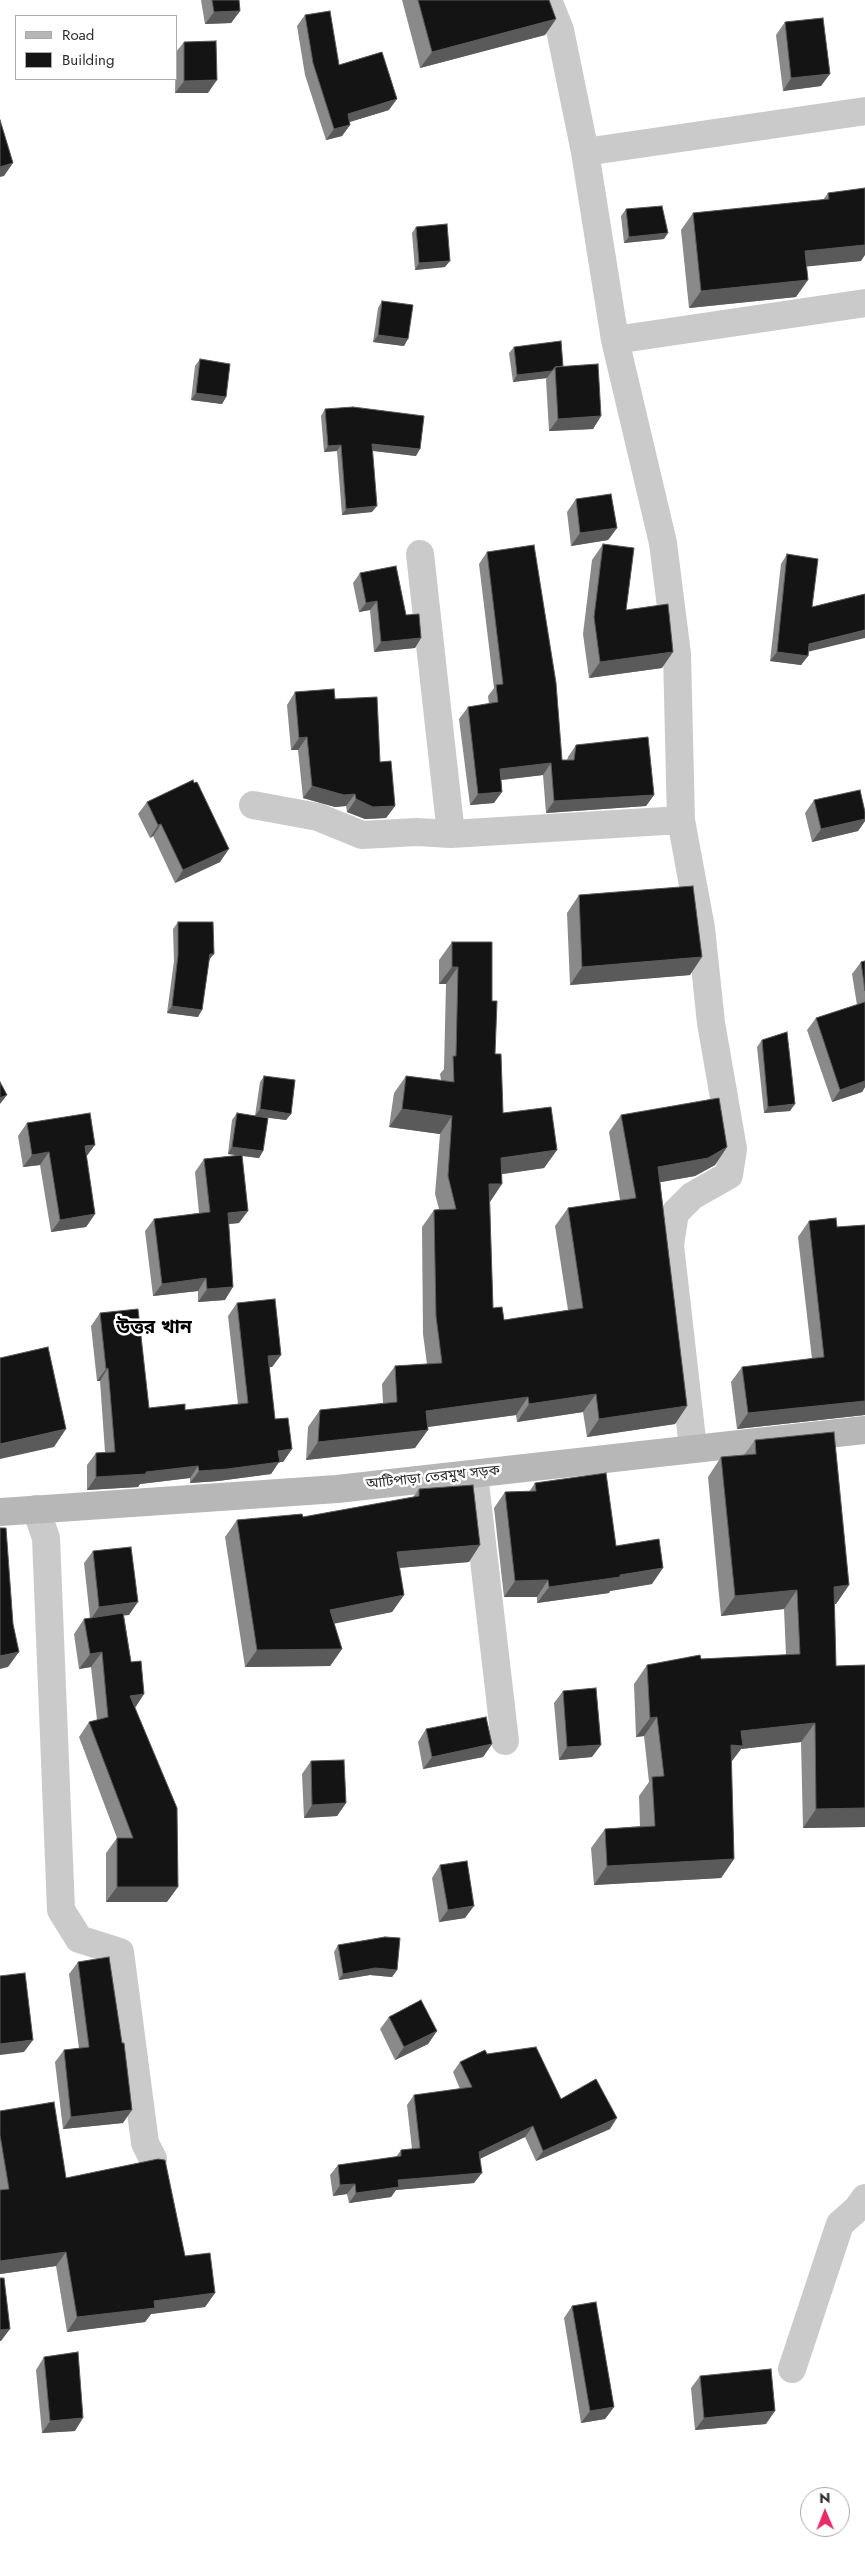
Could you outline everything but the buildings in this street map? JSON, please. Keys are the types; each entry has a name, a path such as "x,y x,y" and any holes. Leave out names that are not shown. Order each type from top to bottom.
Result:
{"main road":[{"name":"আটিপাড়া তেরমুখ সড়ক","path":"0,1512 337,1489 865,1430"}],"street":[{"path":"548,0 560,30 585,152 615,340 664,543 677,654 681,820 701,928 711,1024 733,1149 729,1174 692,1196 675,1213 670,1245 693,1448"},
{"path":"585,152 865,111"},
{"path":"615,340 865,303"},
{"path":"420,554 451,834"},
{"path":"253,805 318,817 362,835 417,832 451,834 681,820"},
{"path":"474,1474 505,1741"},
{"path":"36,1509 46,1538 61,1910 79,1939 120,1952 145,2143 153,2159"},
{"path":"792,2369 840,2224 858,2209 865,2198"}],"district":[{"name":"উত্তর খান","path":"154,1328"}]}
